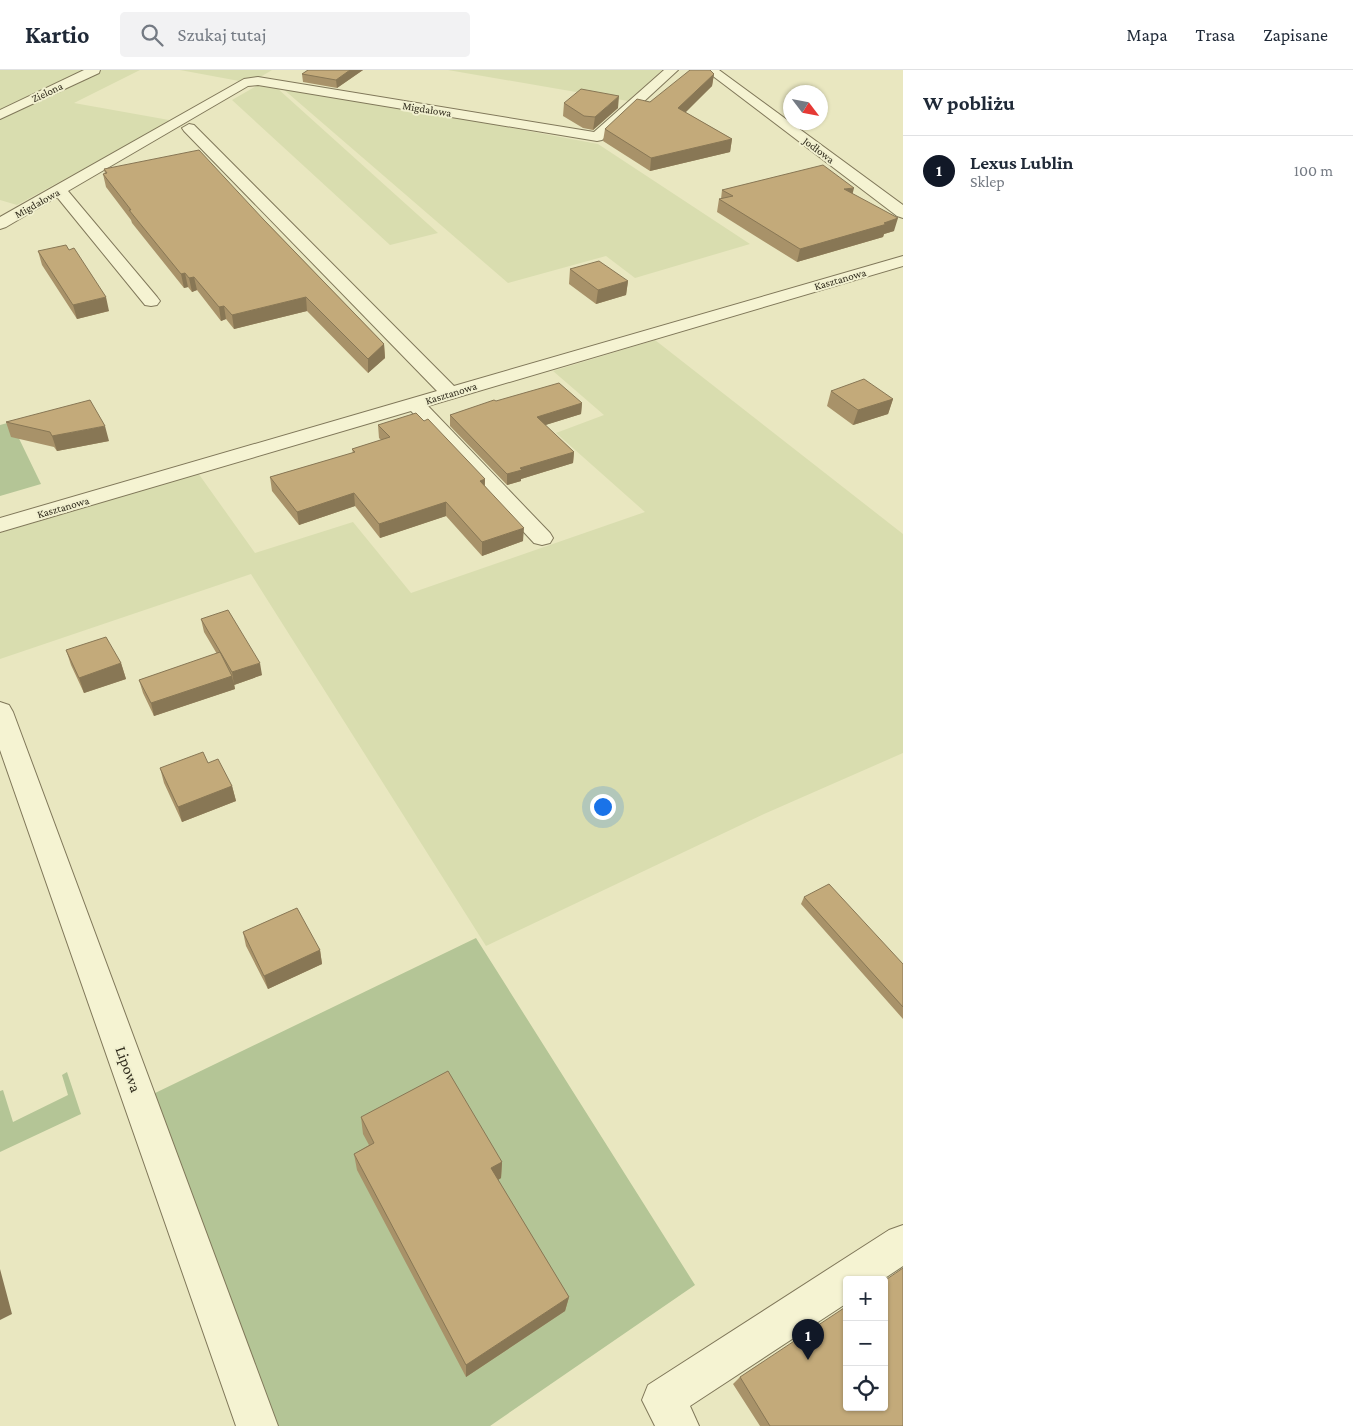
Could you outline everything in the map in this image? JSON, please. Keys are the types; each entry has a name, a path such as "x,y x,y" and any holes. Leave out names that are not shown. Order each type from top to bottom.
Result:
{"street":[{"name":"Zielona","path":"0,115 94,70"},
{"name":"Migdałowa","path":"258,81 278,70"},
{"name":"Migdałowa","path":"0,224 184,124 244,83 258,81 597,137 672,70"},
{"name":"Jodłowa","path":"711,70 903,213"},
{"path":"184,124 450,393"},
{"path":"60,191 151,301"},
{"name":"Kasztanowa","path":"0,525 450,393 899,266"},
{"path":"415,404 542,538"},
{"name":"Lipowa","path":"0,712 257,1426"},
{"path":"853,1276 903,1244"},
{"path":"678,1426 663,1400 843,1283"}],"green space":[{"path":"0,70 84,70 0,110"},
{"path":"101,70 140,70 74,103 169,120 169,122 17,205 0,200 0,118"},
{"path":"180,70 272,70 250,83"},
{"path":"448,70 662,70 628,101"},
{"path":"258,85 277,88 438,233 390,245 232,100"},
{"path":"282,88 416,110 598,144 750,244 635,278 606,256 508,283"},
{"path":"655,340 903,534 903,753 764,814 486,946 251,574 0,659 0,533 198,473 255,553 353,522 411,593 645,512 556,433 604,415 553,371"},
{"path":"11,422 41,484 0,496 0,425"},
{"path":"476,938 695,1285 490,1426 278,1426 151,1095"},
{"path":"67,1072 81,1114 0,1152 0,1091 3,1090 13,1122 68,1095 62,1075"}],"building":[{"path":"308,70 350,70 336,80 302,74"},
{"path":"690,70 710,70 714,74 678,108 732,139 651,158 605,129 637,99 650,102"},
{"path":"581,89 619,96 595,117 584,116 564,103"},
{"path":"199,150 384,344 368,359 306,297 232,315 224,306 219,307 194,277 189,278 185,273 181,274 129,210 131,210 103,174 107,173 104,169"},
{"path":"823,165 854,188 844,189 898,218 884,223 887,224 800,249 719,199 733,196 722,190"},
{"path":"66,245 69,250 74,248 106,297 73,305 38,251"},
{"path":"599,261 628,281 598,290 570,269"},
{"path":"864,379 893,399 858,410 831,391"},
{"path":"559,383 582,403 537,417 574,452 520,468 522,470 507,474 450,415 494,400"},
{"path":"90,400 105,426 52,436 50,432 6,422"},
{"path":"416,413 424,421 428,419 485,479 480,481 524,528 482,542 446,502 379,524 354,493 297,512 270,477 355,452 352,449 390,437 378,425"},
{"path":"228,610 260,663 232,672 201,619"},
{"path":"106,637 121,663 79,678 66,650"},
{"path":"220,652 232,676 151,703 139,680"},
{"path":"203,752 208,763 218,759 232,786 178,807 160,768"},
{"path":"829,884 903,964 903,1007 804,897"},
{"path":"297,908 320,950 264,976 243,932"},
{"path":"448,1071 502,1162 491,1168 569,1297 466,1365 354,1154 374,1143 361,1117"},
{"path":"903,1268 903,1426 770,1426 740,1377 843,1309 843,1411 888,1411 888,1278"}],"place":[{"name":"Lexus Lublin","path":"808,1360"}]}
